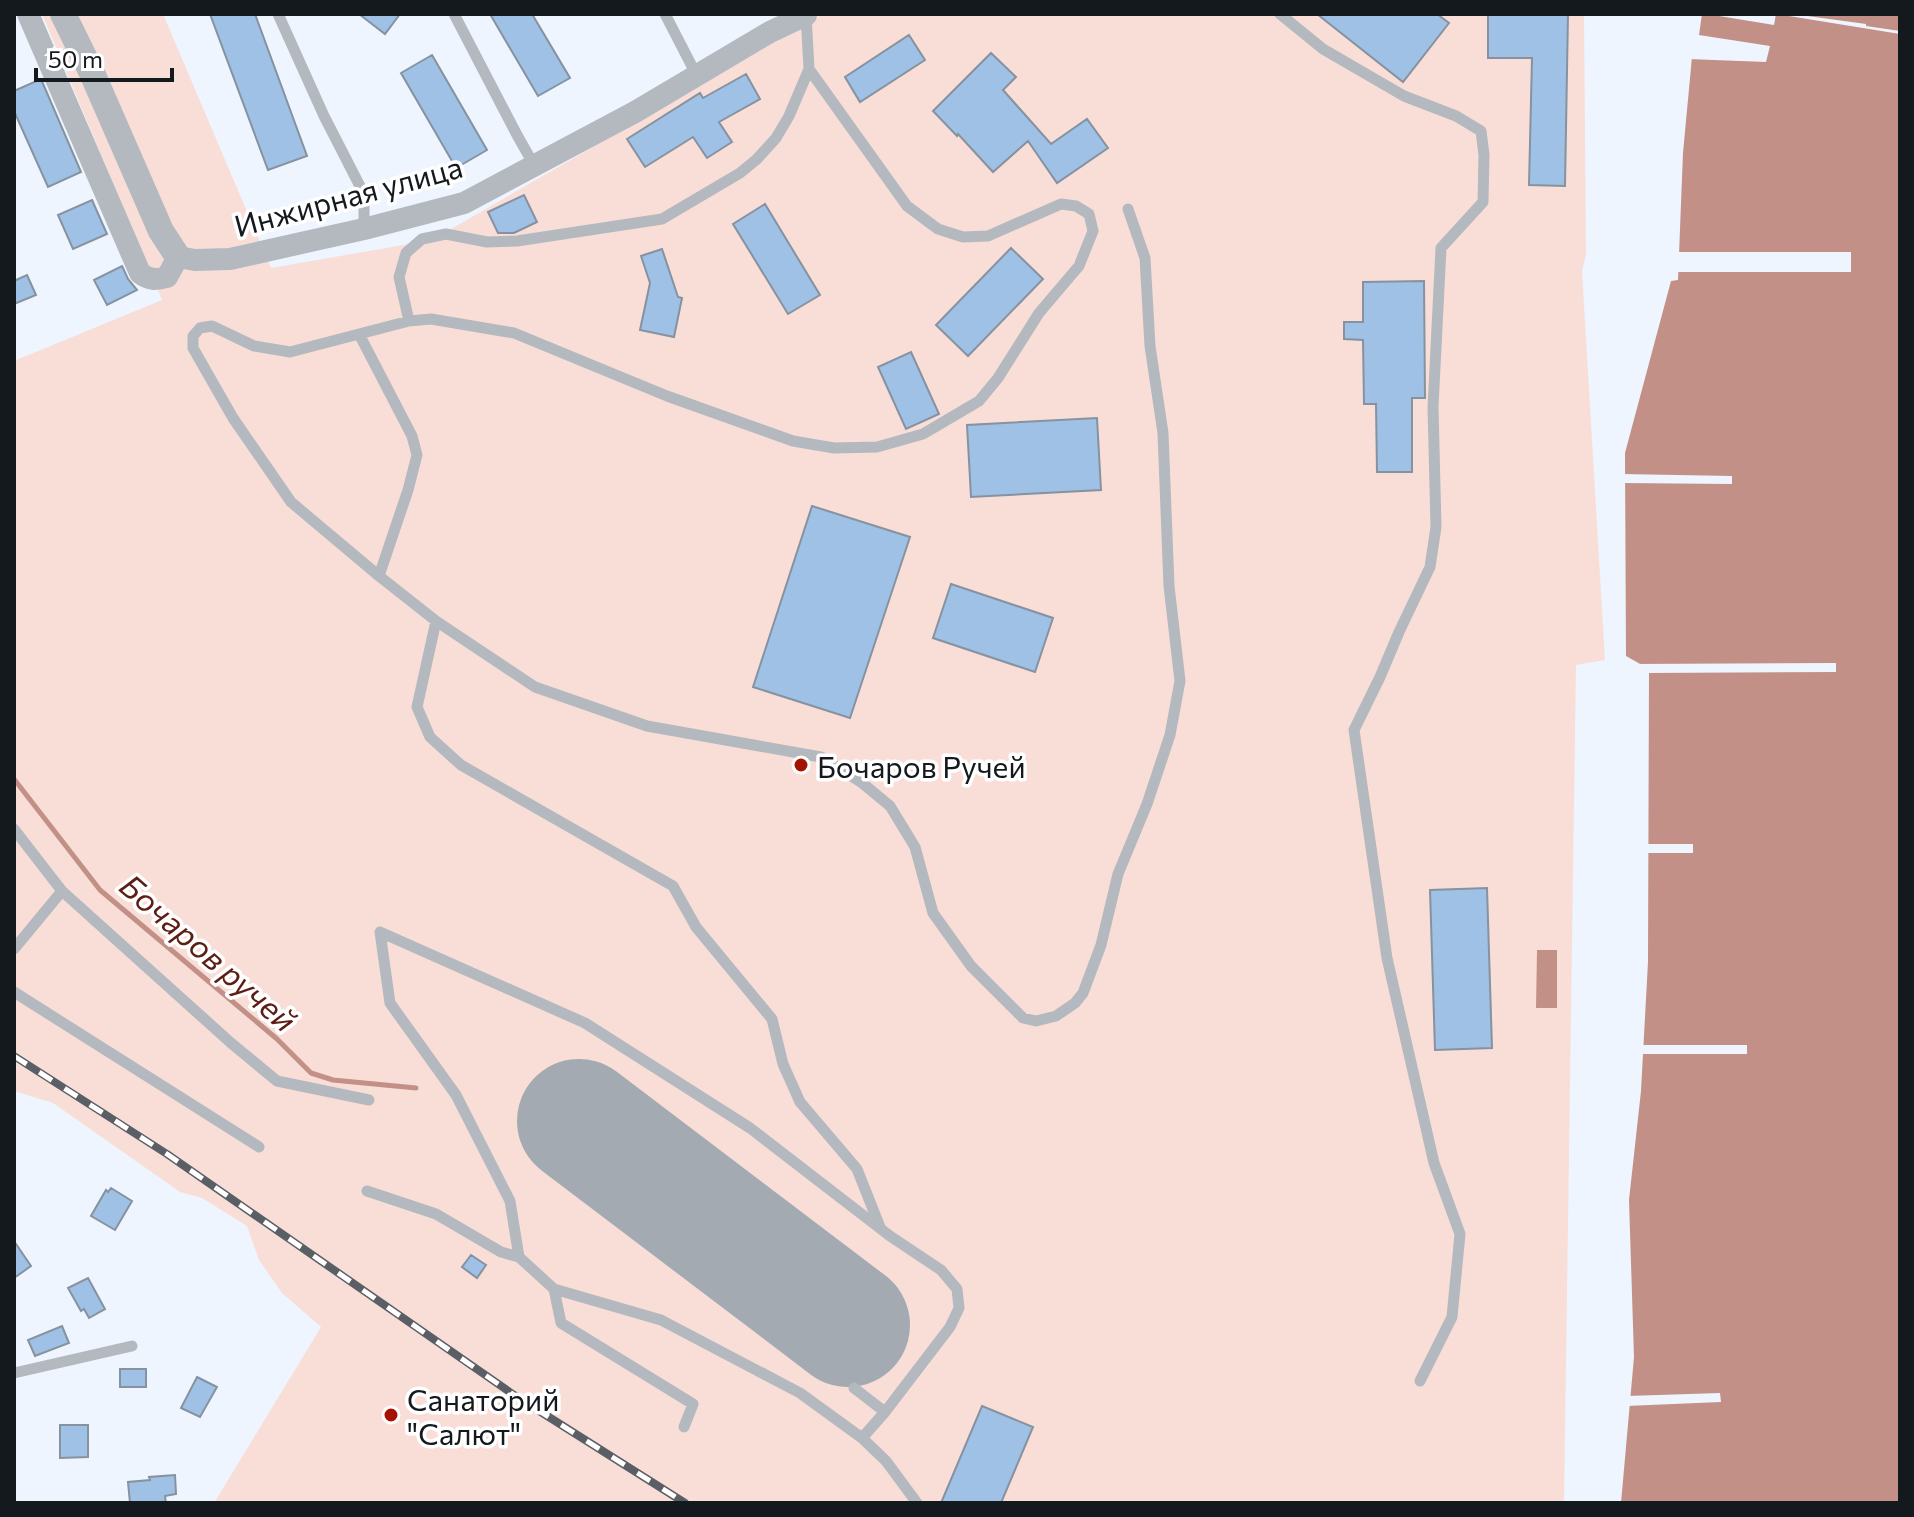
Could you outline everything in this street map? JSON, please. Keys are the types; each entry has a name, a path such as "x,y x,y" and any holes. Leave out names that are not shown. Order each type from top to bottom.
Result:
{"street":[{"path":"28,14 140,273 148,279 167,277 178,257 161,231 63,14"},
{"name":"Инжирная улица","path":"178,257 230,259 464,203 635,112 806,14"}],"lane":[{"path":"278,14 324,116 364,194 364,229"},
{"path":"454,14 534,165"},
{"path":"665,14 697,76"},
{"path":"409,321 399,277 406,253 422,239 446,234 487,242 517,241 662,219 740,173 776,138 809,69 806,14"},
{"path":"1280,14 1323,49 1404,96 1456,116 1481,131 1484,155 1483,202 1441,248 1433,407 1436,527 1430,567 1354,730 1387,958 1434,1163 1460,1234 1452,1317 1420,1381"},
{"path":"809,69 907,206 938,229 963,237 988,236 1061,204 1076,206 1089,214 1093,231 1079,266 1039,313 998,378 979,401 923,434 877,447 834,448 793,441 653,390 514,333 431,319 409,321 290,352 254,346 212,326 200,328 193,336 193,348 233,418 291,502 436,621 535,687 647,726 821,757 861,782 890,806 915,847 933,913 971,966 1023,1018 1036,1021 1056,1016 1075,1003 1083,993 1097,957 1118,874 1147,804 1170,735 1180,681 1169,586 1163,433 1150,346 1145,258 1128,209"},
{"path":"359,334 412,436 417,455 379,576"},
{"path":"436,621 417,707 430,737 461,765 673,886 696,927 772,1019 783,1064 800,1102 857,1169 881,1229"},
{"path":"14,829 62,891 277,1081 369,1100"},
{"path":"14,949 62,891"},
{"path":"519,1257 510,1201 456,1095 390,1003 380,932 585,1023 750,1128 881,1229 941,1270 957,1289 959,1308 950,1327 862,1438"},
{"path":"14,992 259,1147"},
{"path":"367,1191 436,1214 501,1252 519,1257 554,1289 661,1320 800,1393 862,1438 886,1461 917,1503"},
{"path":"554,1289 561,1323 693,1404 684,1427"},
{"path":"14,1373 132,1346"},
{"path":"854,1388 885,1412"}],"shaded area":[{"name":"Бочаров Ручей","path":"42,14 163,14 271,268 432,240 820,14 1584,14 1586,255 1582,271 1605,660 1576,665 1564,1503 214,1503 321,1327 282,1293 259,1260 247,1226 202,1198 180,1192 53,1103 14,1091 14,361 162,300"},
{"path":"1696,14 1900,14 1900,1503 1621,1503 1634,1357 1629,1200 1641,1091 1648,962 1649,669 1626,656 1625,453 1671,281 1678,280 1683,153"},
{"path":"1537,950 1557,950 1557,1008 1536,1008"}],"pier":[{"path":"1692,14 1702,14 1699,35 1770,46 1766,62 1688,59"},
{"path":"1707,14 1776,14 1774,25"},
{"path":"1776,14 1866,24 1900,31 1900,34"},
{"path":"1675,252 1851,252 1851,272 1674,272"},
{"path":"1621,474 1732,476 1732,484 1621,483"},
{"path":"1836,663 1836,672 1645,673 1632,664"},
{"path":"1644,844 1693,844 1693,853 1644,853"},
{"path":"1639,1045 1747,1045 1747,1054 1639,1054"},
{"path":"1720,1393 1721,1402 1626,1406 1627,1396"}],"building":[{"path":"210,14 255,14 307,156 268,170"},
{"path":"359,14 400,14 385,34"},
{"path":"490,14 532,14 570,78 538,96"},
{"path":"1317,14 1437,14 1449,23 1403,82"},
{"path":"1488,14 1568,14 1565,186 1529,185 1532,58 1488,58"},
{"path":"909,35 925,60 860,102 845,77"},
{"path":"991,53 1016,77 1003,90 1051,144 1087,119 1108,148 1057,183 1028,141 993,172 933,111"},
{"path":"432,55 487,150 456,168 401,73"},
{"path":"746,74 760,99 719,122 732,142 707,158 693,137 645,167 627,139 700,93 703,98"},
{"path":"41,79 81,172 48,187 14,111 14,91"},
{"path":"524,195 537,222 514,233 498,233 488,212"},
{"path":"92,200 107,234 73,249 58,215"},
{"path":"765,204 820,295 788,314 733,224"},
{"path":"1011,248 1043,279 968,356 936,325"},
{"path":"662,249 678,297 682,298 674,337 640,330 650,283 641,256"},
{"path":"122,266 137,290 107,305 94,280"},
{"path":"27,275 36,295 14,304 14,281"},
{"path":"1424,281 1425,398 1412,398 1412,472 1377,472 1376,404 1364,404 1363,340 1344,339 1344,322 1363,322 1363,282"},
{"path":"911,352 939,414 906,429 878,367"},
{"path":"1097,418 1101,490 971,497 967,425"},
{"path":"812,506 910,537 850,718 753,687"},
{"path":"951,584 1053,618 1035,672 933,638"},
{"path":"1487,888 1492,1048 1435,1050 1430,890"},
{"path":"111,1188 132,1201 115,1230 91,1216 106,1190 108,1192"},
{"path":"14,1241 31,1266 14,1278"},
{"path":"471,1255 486,1265 477,1278 462,1267"},
{"path":"88,1278 105,1309 89,1318 84,1309 81,1311 68,1288"},
{"path":"62,1326 69,1343 35,1356 28,1340"},
{"path":"120,1369 146,1369 146,1387 120,1387"},
{"path":"197,1377 217,1387 200,1417 181,1408"},
{"path":"982,1406 1033,1427 1001,1503 941,1503"},
{"path":"60,1425 88,1425 88,1457 60,1458"},
{"path":"175,1475 176,1494 165,1496 166,1503 130,1503 128,1482"}],"waterway":[{"name":"Бочаров ручей","path":"14,779 100,890 277,1039 311,1073 333,1080 416,1088"}],"runway":[{"path":"579,1121 848,1325"}],"railway":[{"path":"14,1056 167,1154 514,1395 685,1503"}],"place":[{"name":"Бочаров Ручей","path":"801,765"},
{"name":"Санаторий \"Салют\"","path":"391,1415"}]}
